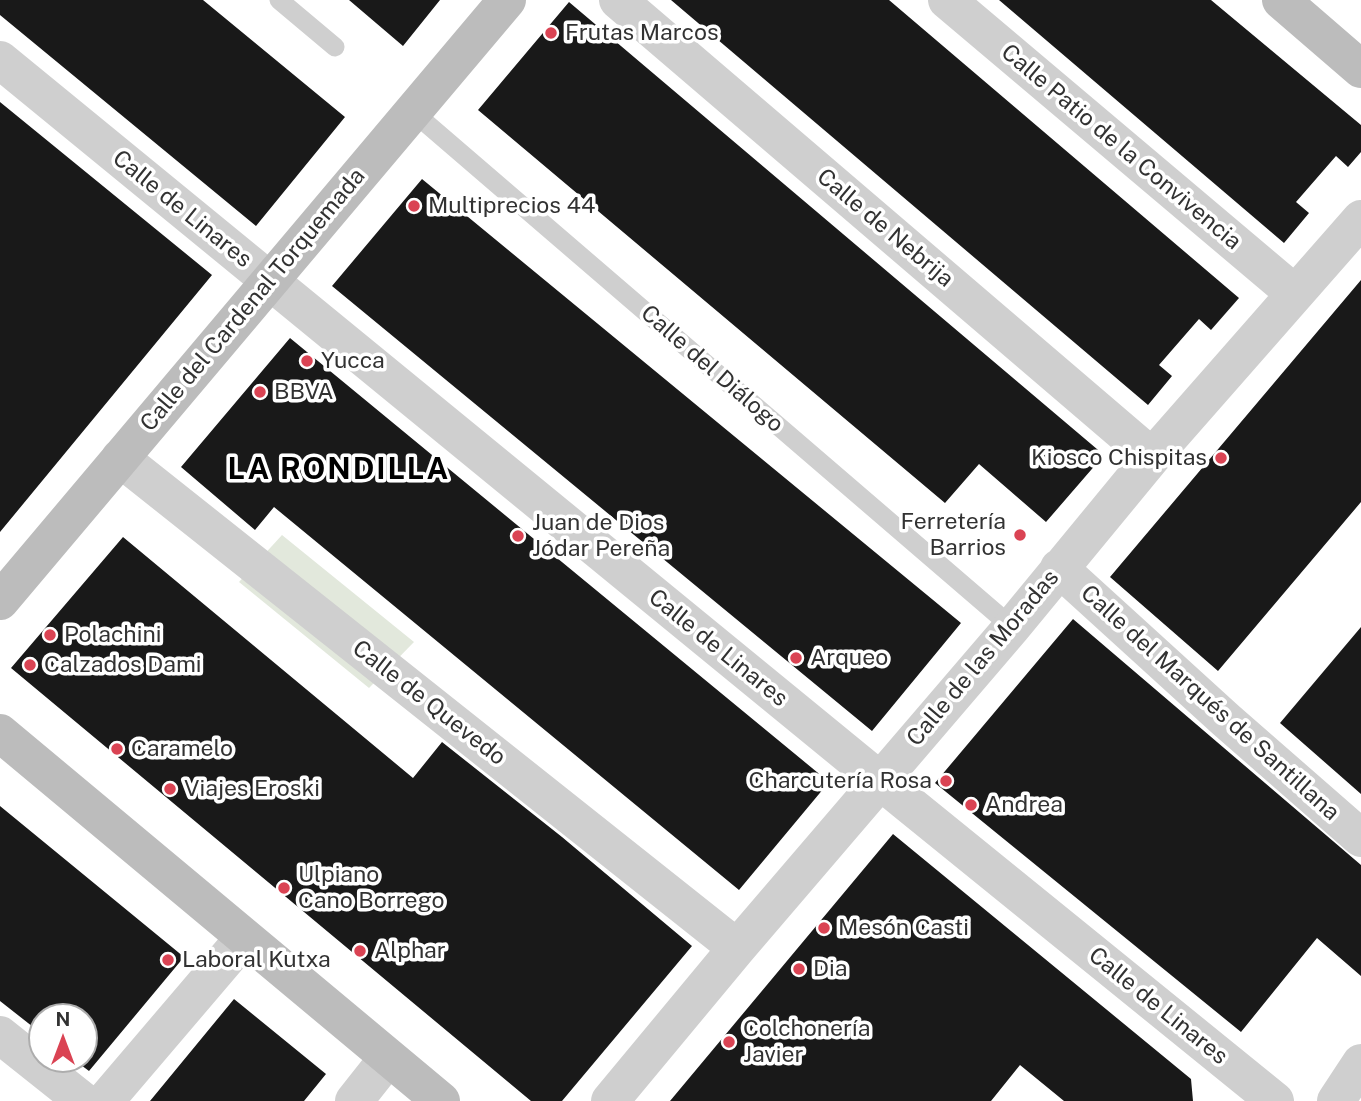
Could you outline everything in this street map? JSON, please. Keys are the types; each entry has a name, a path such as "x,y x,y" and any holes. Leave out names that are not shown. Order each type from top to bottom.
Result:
{"street":[{"name":"Calle del Cardenal Torquemada","path":"0,601 507,0"},
{"name":"Calle de Nebrija","path":"618,0 1152,457"},
{"name":"Calle Patio de la Convivencia","path":"947,0 1294,293"},
{"path":"1282,0 1361,69"},
{"name":"Calle de Linares","path":"0,60 1275,1101"},
{"name":"Calle de las Moradas","path":"610,1101 737,948 1012,627 1152,457 1361,219"},
{"name":"Calle de Quevedo","path":"120,458 737,948"},
{"name":"Calle del Marqués de Santillana","path":"1059,568 1361,838"},
{"path":"0,733 441,1101"},
{"path":"105,1101 244,938"},
{"path":"0,1035 83,1101"},
{"path":"354,1101 388,1058"},
{"path":"1336,1101 1361,1063"}],"lane":[{"path":"279,0 335,47"},
{"name":"Calle del Diálogo","path":"412,111 1012,627"}],"shaded area":[{"path":"282,535 414,642 369,688 239,582"}],"building":[{"path":"0,0 203,0 345,117 256,226 0,15"},
{"path":"349,0 440,0 403,46"},
{"path":"671,0 889,0 1239,298 1211,330 1199,319 1159,365 1172,376 1148,405"},
{"path":"999,0 1211,0 1361,125 1361,152 1348,167 1336,156 1296,202 1309,213 1284,243"},
{"path":"569,2 1104,455 1046,522 979,464 945,503 478,110"},
{"path":"0,102 212,275 0,532"},
{"path":"422,179 961,623 872,731 332,286"},
{"path":"1361,280 1361,502 1218,671 1110,577"},
{"path":"290,338 829,782 739,890 274,507 255,530 181,467"},
{"path":"123,537 413,778 442,742 562,837 692,946 562,1101 531,1101 11,668"},
{"path":"1073,619 1361,865 1361,976 1317,938 1241,1032 935,783"},
{"path":"1361,627 1361,794 1280,723"},
{"path":"0,806 184,957 98,1060 98,1003 28,1003 28,1023 0,1001"},
{"path":"893,834 1191,1079 1193,1101 1064,1101 1020,1065 991,1101 670,1101"},
{"path":"234,999 326,1074 304,1101 150,1101"}],"place":[{"name":"Frutas Marcos","path":"551,33"},
{"name":"Multiprecios 44","path":"414,206"},
{"name":"Yucca","path":"307,361"},
{"name":"BBVA","path":"260,392"},
{"name":"Kiosco Chispitas","path":"1221,458"},
{"name":"Ferretería Barrios","path":"1020,535"},
{"name":"Juan de Dios Jódar Pereña","path":"518,536"},
{"name":"Polachini","path":"50,635"},
{"name":"Arqueo","path":"796,658"},
{"name":"Calzados Dami","path":"30,665"},
{"name":"Caramelo","path":"117,749"},
{"name":"Charcutería Rosa","path":"946,781"},
{"name":"Viajes Eroski","path":"170,789"},
{"name":"Andrea","path":"971,805"},
{"name":"Ulpiano Cano Borrego","path":"284,888"},
{"name":"Mesón Casti","path":"824,928"},
{"name":"Alphar","path":"360,951"},
{"name":"Laboral Kutxa","path":"168,960"},
{"name":"Dia","path":"799,969"},
{"name":"Colchonería Javier","path":"729,1042"}],"district":[{"name":"LA RONDILLA","path":"339,470"}]}
